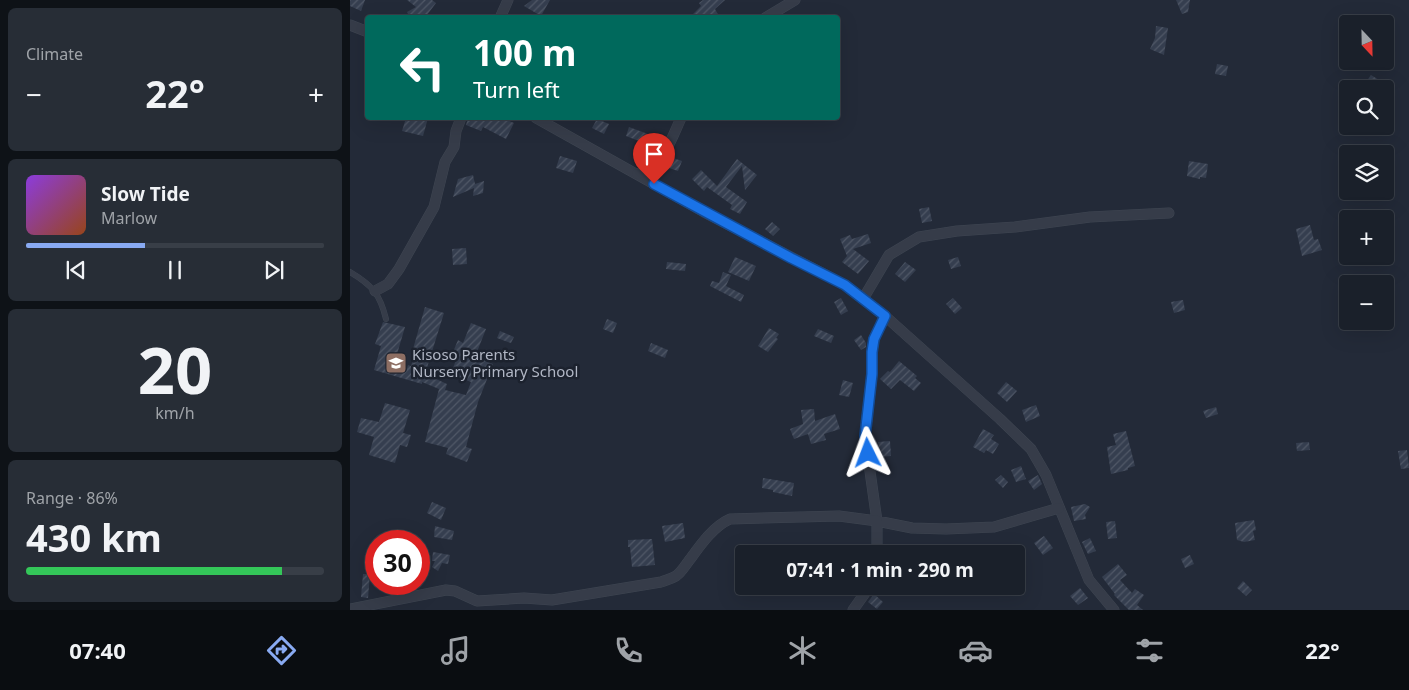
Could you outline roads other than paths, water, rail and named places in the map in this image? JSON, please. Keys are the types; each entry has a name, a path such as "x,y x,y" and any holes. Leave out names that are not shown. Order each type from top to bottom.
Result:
{"street":[{"path":"501,15 508,0"},
{"path":"770,15 796,0"},
{"path":"350,25 365,31"},
{"path":"375,291 388,284 399,269 434,207 445,162 454,146 459,120"},
{"path":"540,120 730,226 845,285 885,316 1031,449 1046,475 1090,580 1114,610"},
{"path":"637,174 645,172 665,154 680,120"},
{"path":"863,299 889,254 919,237 957,231 1015,227 1090,217 1169,213"},
{"path":"877,545 877,521 865,436 874,339 885,316"},
{"path":"350,609 446,590 455,591 477,601 524,598 552,600 661,582 673,578 680,573 712,532 721,523 730,519 839,516 921,528 946,529 994,527 1060,508"},
{"path":"853,610 864,595"}],"lane":[{"path":"350,272 366,281 375,291 382,304 386,320"}],"place":[{"name":"Kisoso Parents Nursery Primary School","path":"396,363"}]}
